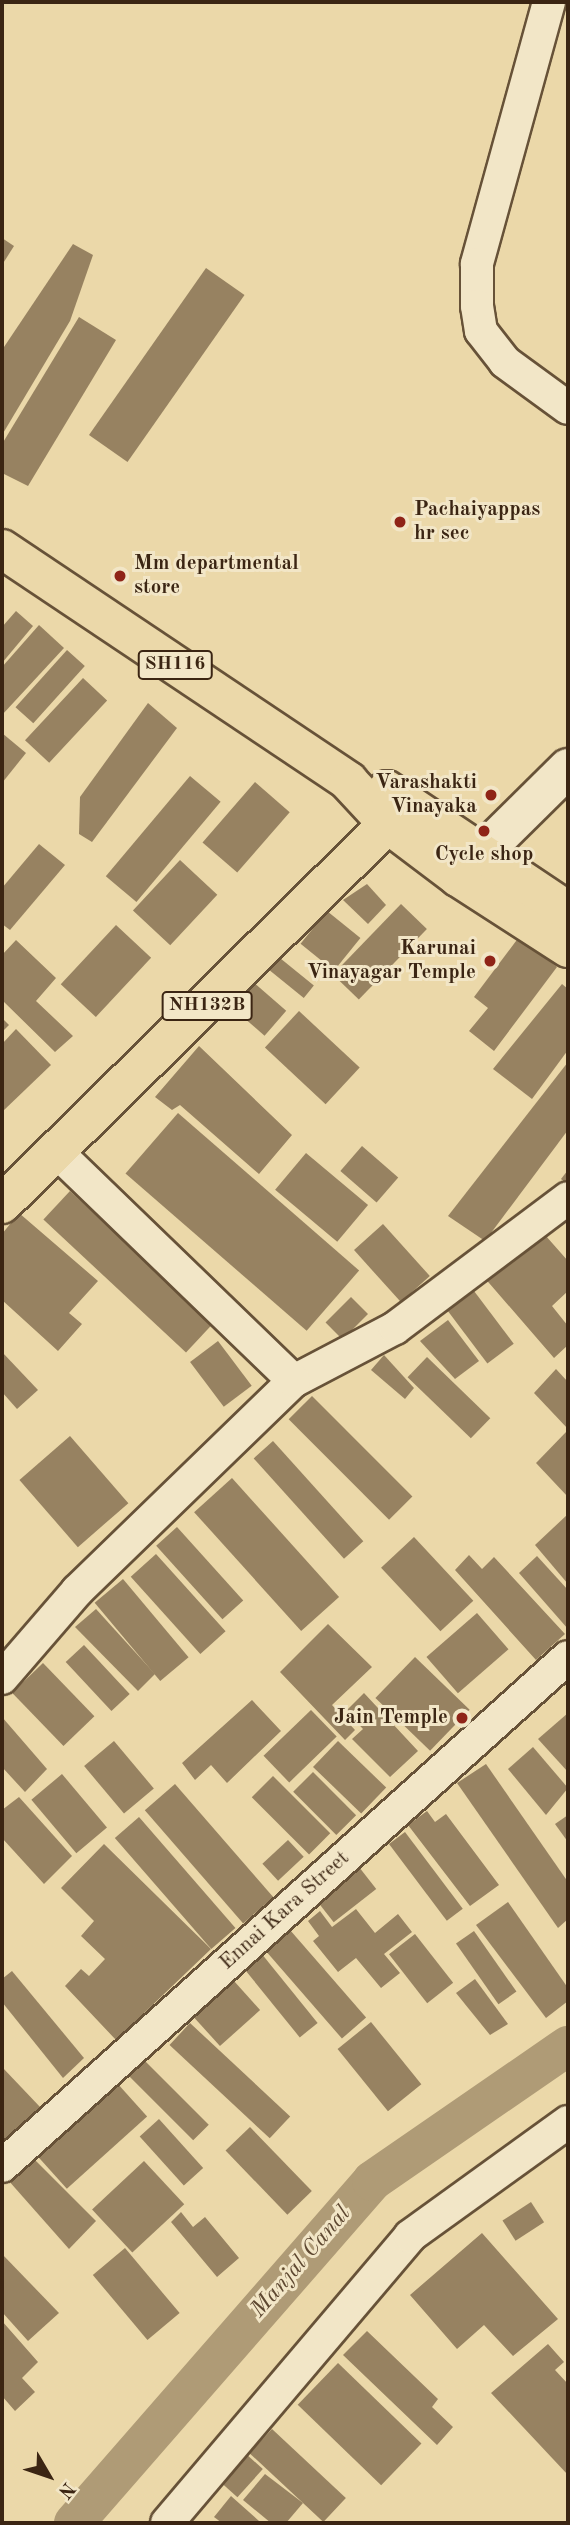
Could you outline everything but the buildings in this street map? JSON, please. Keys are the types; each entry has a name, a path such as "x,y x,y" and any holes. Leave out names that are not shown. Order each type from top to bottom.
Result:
{"main road":[{"name":"SH116","path":"2,550 381,802"},
{"path":"381,802 469,867 568,948"},
{"name":"NH132B","path":"2,1204 57,1152 381,802"},
{"name":"NH132B","path":"2,1169 381,802"},
{"path":"469,867 568,911"}],"street":[{"path":"549,2 477,264 477,306 481,331 505,362 568,408"},
{"path":"469,867 568,768"},
{"path":"57,1152 293,1381"},
{"path":"2,1678 77,1591 293,1381 395,1328 568,1198"},
{"name":"Ennai Kara Street","path":"2,2165 568,1657"},
{"path":"167,2523 410,2236 568,2122"}],"waterway":[{"name":"Manjal Canal","path":"74,2523 372,2181 568,2046"}],"place":[{"name":"Pachaiyappas hr sec","path":"400,522"},
{"name":"Mm departmental store","path":"120,576"},
{"name":"Varashakti Vinayaka","path":"491,795"},
{"name":"Cycle shop","path":"484,831"},
{"name":"Karunai Vinayagar Temple","path":"490,961"},
{"name":"Jain Temple","path":"462,1718"}]}
